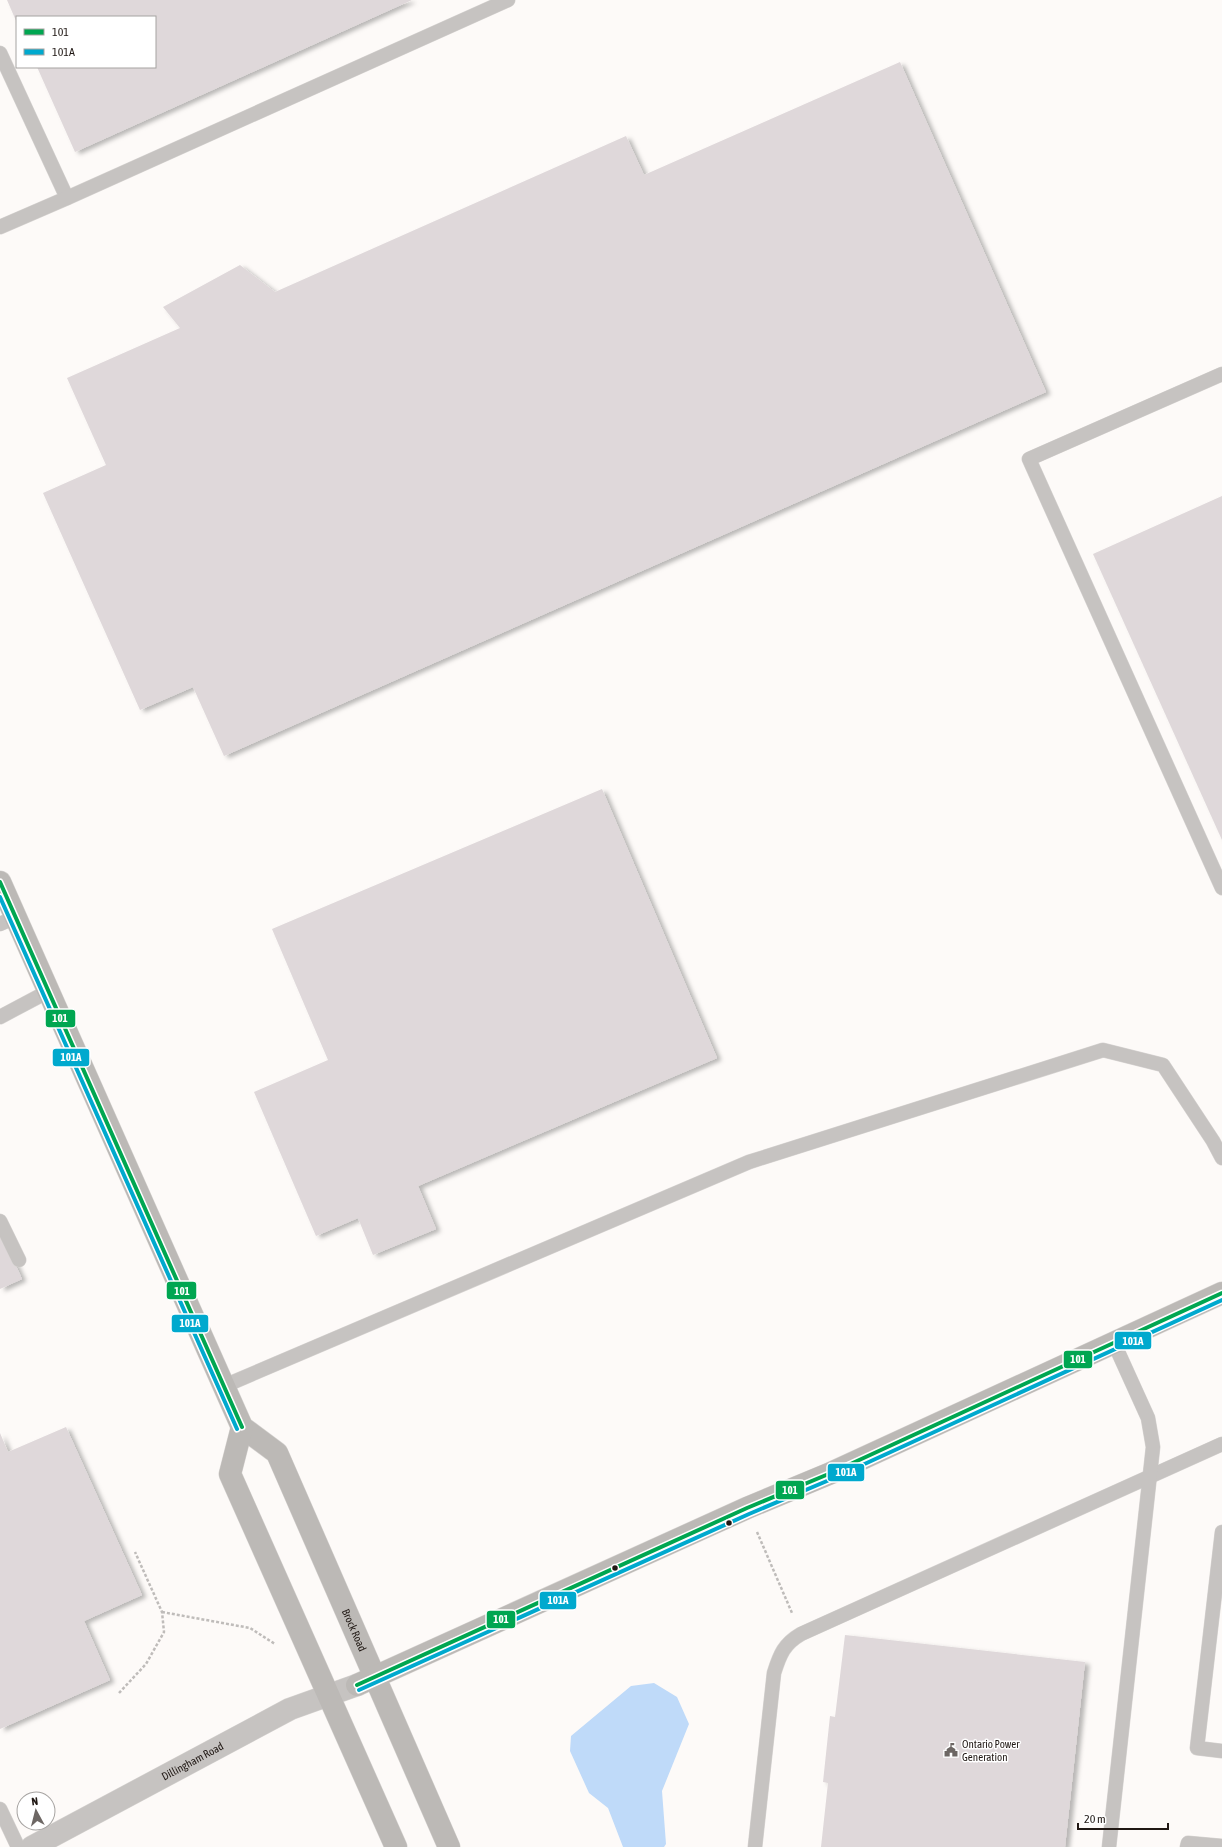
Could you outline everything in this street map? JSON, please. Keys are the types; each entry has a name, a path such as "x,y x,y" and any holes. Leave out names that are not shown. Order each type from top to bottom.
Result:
{"main road":[{"name":"Brock Road","path":"0,882 8,920 49,991 242,1427 277,1454 366,1680 449,1847"},
{"path":"366,1680 747,1508 831,1473 1222,1293"},
{"path":"242,1427 230,1474 396,1847"}],"street":[{"name":"Dillingham Road","path":"32,1847 290,1709 366,1680"}],"lane":[{"path":"0,227 508,0"},
{"path":"0,53 67,198"},
{"path":"1222,374 1029,459 1222,888"},
{"path":"0,1017 49,991"},
{"path":"224,1386 749,1162 1103,1050 1163,1065 1213,1141 1222,1158"},
{"path":"0,1221 19,1260"},
{"path":"1109,1847 1152,1476 1154,1447 1150,1423 1114,1343"},
{"path":"755,1847 774,1673 782,1652 790,1641 801,1634 1222,1444"},
{"path":"1222,1532 1197,1748 1222,1751"},
{"path":"0,1808 18,1847"},
{"path":"1187,1847 1188,1842 1222,1846"}],"path":[{"path":"747,1508 801,1634"},
{"path":"119,1694 146,1664 164,1632 162,1612 135,1552"},
{"path":"162,1612 250,1628 275,1644"}],"water":[{"path":"654,1683 677,1697 689,1724 662,1791 666,1844 664,1847 623,1847 608,1808 589,1793 570,1751 571,1736 631,1686"}],"building":[{"path":"7,0 412,0 75,152 37,68 156,68 156,16 16,16 16,21"},
{"path":"900,62 1046,392 224,756 193,687 140,710 43,493 106,465 67,378 180,328 163,307 240,265 275,292 626,136 644,175"},
{"path":"1222,496 1222,840 1093,554"},
{"path":"602,789 717,1058 418,1186 436,1229 373,1255 358,1218 316,1236 254,1092 328,1060 272,929"},
{"path":"0,1231 22,1279 0,1289"},
{"path":"66,1427 142,1595 84,1621 110,1680 0,1729 0,1433 8,1452"},
{"name":"Ontario Power Generation","path":"845,1635 1085,1662 1065,1847 821,1847 828,1783 823,1782 830,1716 835,1717"}],"transit line":[{"name":"101","path":"0,882 242,1427"},
{"name":"101A","path":"0,897 237,1429"},
{"name":"101","path":"357,1685 747,1508 831,1473 1222,1293"},
{"name":"101A","path":"359,1690 749,1514 834,1478 1222,1300"}],"place":[{"name":"Ontario Power Generation","path":"951,1750"}]}
